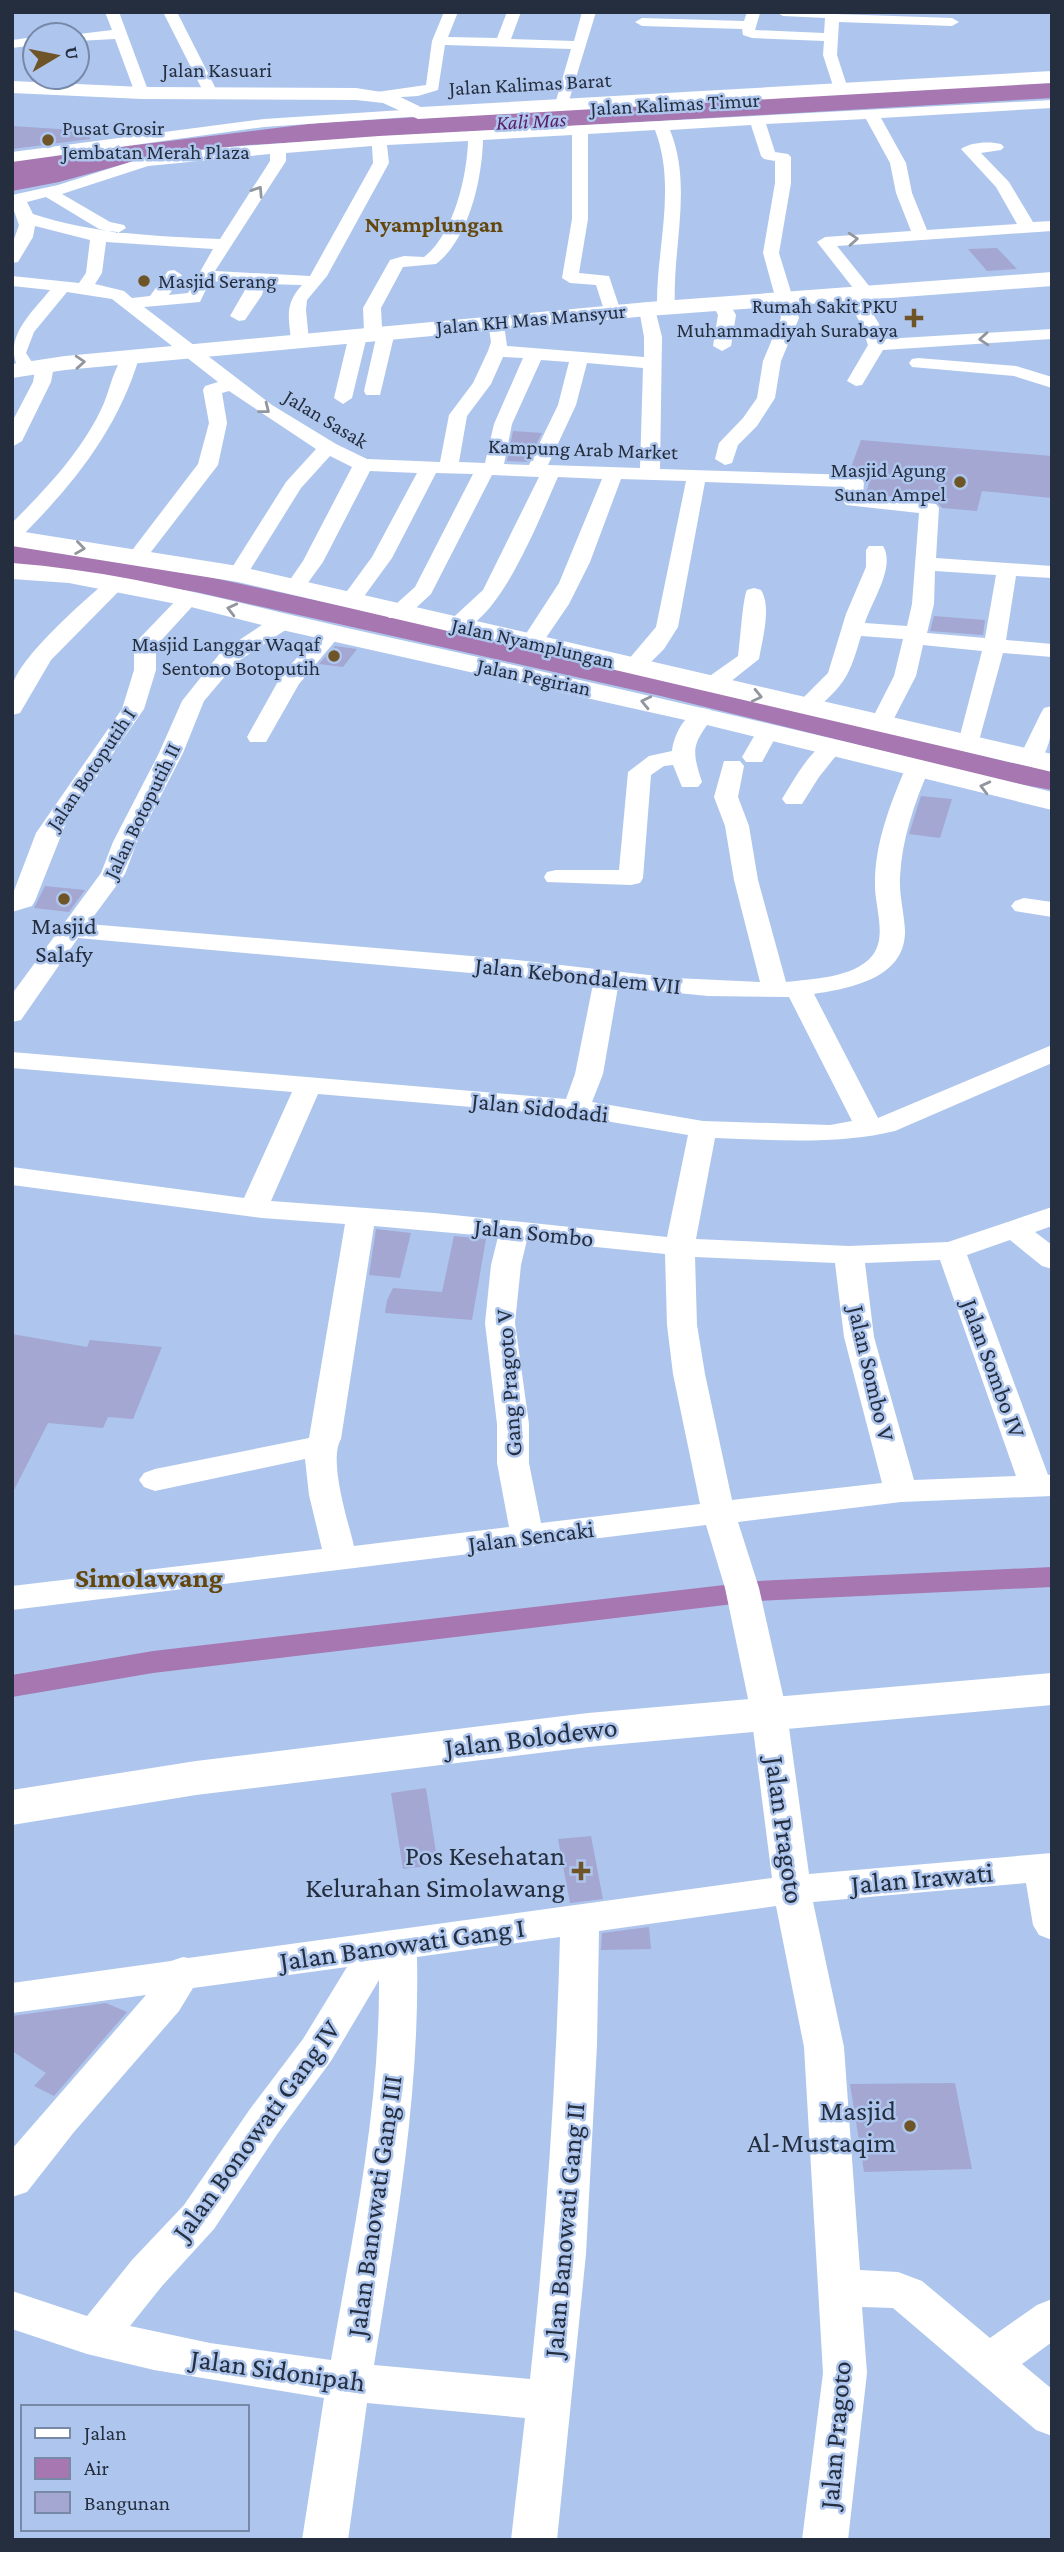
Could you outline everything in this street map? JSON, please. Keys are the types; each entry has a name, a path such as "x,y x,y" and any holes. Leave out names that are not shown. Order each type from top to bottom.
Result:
{"street":[{"path":"112,12 142,93"},
{"path":"170,12 211,93"},
{"path":"375,96 433,87 439,41 451,12"},
{"path":"502,43 513,12"},
{"path":"562,104 589,12"},
{"path":"783,12 952,22"},
{"path":"833,15 829,37 832,67 841,89"},
{"path":"642,22 751,19 748,32 755,35 829,37"},
{"path":"91,36 120,34"},
{"path":"439,41 580,45"},
{"name":"Jalan Kalimas Barat","path":"12,157 264,123 1052,77"},
{"name":"Jalan Kasuari","path":"12,88 142,93 375,96 418,113"},
{"path":"1046,104 1052,121"},
{"name":"Jalan Kalimas Timur","path":"15,199 48,192 146,162 278,149 1046,104"},
{"path":"871,114 898,163 904,193 921,235"},
{"path":"725,459 729,443 750,422 766,398 772,361 790,318 771,253 783,183 783,157 769,156 757,121"},
{"path":"650,474 653,337 665,274 674,159 661,126"},
{"path":"580,130 580,219 570,278 603,280 611,312"},
{"path":"373,391 372,308 396,264 433,258 462,215 476,136"},
{"path":"300,341 296,310 299,299 333,250 381,163 379,141"},
{"path":"996,147 969,149 1003,185 1013,206 1028,227"},
{"path":"12,281 84,288 118,295 129,303 194,298 204,276 278,161 278,149"},
{"path":"48,192 106,226 228,238"},
{"path":"15,199 28,218 58,229 99,236 228,238"},
{"path":"12,258 26,235 28,218"},
{"path":"856,381 877,345 858,292 825,242 1052,226"},
{"path":"84,288 96,266 99,236"},
{"path":"155,302 174,275"},
{"path":"204,276 314,281"},
{"path":"239,316 253,295 259,278"},
{"name":"Jalan KH Mas Mansyur","path":"28,368 657,308 1052,279"},
{"path":"12,441 42,382 17,353 26,331 62,286"},
{"name":"Jalan Sasak","path":"129,303 286,425 326,449 363,465 313,562 296,587"},
{"path":"721,303 727,315 722,346"},
{"path":"351,602 439,468 458,415 482,384 497,351 500,342 497,322"},
{"path":"343,398 373,333"},
{"path":"877,345 1052,334"},
{"path":"497,351 652,363"},
{"path":"414,630 424,590 489,469 503,424 534,355"},
{"path":"12,536 73,470 113,407 130,358"},
{"path":"414,630 473,613 492,593 544,470 567,405 579,358"},
{"path":"918,363 1016,371 1052,383"},
{"path":"137,557 208,465 218,424 212,390 233,383"},
{"path":"237,574 293,486 326,449"},
{"name":"Kampung Arab Market","path":"363,465 855,482 853,501 929,508 927,564"},
{"path":"531,643 548,622 574,577 614,473"},
{"path":"634,666 656,644 667,627 697,475"},
{"name":"Jalan Nyamplungan","path":"12,536 237,574 351,602 414,630 531,643 1041,760"},
{"path":"805,707 833,682 876,567 876,550"},
{"path":"880,724 905,676 923,604 927,564 1052,572"},
{"path":"969,743 993,647 1007,570"},
{"name":"Jalan Pegirian","path":"12,571 69,575 189,598 331,633 414,630 703,715 1052,801"},
{"path":"12,708 22,687 42,658 64,633 116,584"},
{"path":"712,685 748,659 754,623 754,594"},
{"name":"Jalan Botoputih I","path":"12,905 23,901 56,818 133,709 145,670 145,644 189,598"},
{"name":"Jalan Botoputih II","path":"12,1014 24,975 70,930 113,874 125,842 171,753 193,701 229,657 282,622"},
{"path":"853,629 993,647 1052,651"},
{"path":"258,737 289,681 331,633"},
{"path":"1041,760 1052,713"},
{"path":"690,782 681,756 692,725 703,715"},
{"path":"768,731 743,762 726,797 737,826 747,880 787,989 870,1129"},
{"path":"794,799 809,774 832,747"},
{"path":"556,877 631,878 640,772 657,761 681,756"},
{"name":"Jalan Kebondalem VII","path":"70,930 607,977 666,985 787,989 844,980 866,972 885,959 893,934 887,882 893,830 917,769"},
{"path":"1024,906 1052,910"},
{"path":"576,1108 589,1074 607,977"},
{"name":"Jalan Sidodadi","path":"12,1060 576,1108 704,1129 796,1133 870,1129 1052,1053"},
{"path":"254,1208 308,1087"},
{"name":"Jalan Pragoto","path":"704,1129 680,1247 682,1325 689,1374 718,1511 743,1595 769,1713 792,1890 824,2047 845,2373 825,2540"},
{"name":"Jalan Sombo","path":"12,1176 254,1208 680,1247 849,1255 951,1251 1016,1231 1052,1216"},
{"path":"341,1560 325,1495 320,1446 325,1439 361,1216"},
{"name":"Gang Pragoto V","path":"515,1230 503,1285 500,1323 513,1424 513,1463 527,1537"},
{"path":"1016,1231 1052,1260"},
{"name":"Jalan Sombo IV","path":"951,1251 1044,1486"},
{"name":"Jalan Sombo V","path":"849,1255 859,1337 901,1491"},
{"path":"155,1480 320,1446"},
{"name":"Jalan Sencaki","path":"12,1598 901,1491 1044,1486"},
{"name":"Jalan Bolodewo","path":"12,1808 196,1778 587,1730 1052,1689"},
{"path":"1047,1867 1052,1925"},
{"name":"Jalan Irawati","path":"792,1890 1047,1867"},
{"name":"Jalan Banowati Gang I","path":"12,1998 183,1972 792,1890"},
{"name":"Jalan Banowati Gang II","path":"534,2540 565,2255 572,2146 580,1920"},
{"name":"Jalan Bonowati Gang IV","path":"96,2337 147,2273 199,2217 388,1946"},
{"name":"Jalan Banowati Gang III","path":"326,2540 348,2382 388,2152 399,2013 388,1946"},
{"path":"12,2180 60,2120 165,2000 183,1972"},
{"path":"839,2287 901,2291 1052,2416"},
{"name":"Jalan Sidonipah","path":"12,2310 96,2337 186,2357 348,2382 549,2400"},
{"path":"989,2363 1052,2318"}],"water":[{"name":"Kali Mas","path":"1052,80 1052,98 249,145 164,153 59,182 12,191 12,160 317,123"}],"building":[{"name":"Pusat Grosir Jembatan Merah Plaza","path":"12,126 90,131 90,139 12,149"},
{"path":"997,248 1017,269 987,271 968,249"},
{"path":"513,431 542,433 527,462 507,461"},
{"name":"Masjid Agung Sunan Ampel","path":"861,440 1052,456 1052,498 982,491 977,511 942,508 936,501 866,494 872,472 850,470"},
{"path":"934,616 985,620 983,635 930,631"},
{"name":"Masjid Langgar Waqaf Sentono Botoputih","path":"335,646 357,649 343,667 319,664"},
{"path":"921,796 952,799 940,838 909,834"},
{"name":"Masjid Salafy","path":"45,886 85,890 69,912 34,908"},
{"path":"376,1229 411,1233 400,1278 369,1275"},
{"path":"454,1236 486,1239 472,1320 385,1313 393,1288 442,1292"},
{"path":"12,1334 87,1347 90,1340 162,1347 133,1419 108,1417 103,1428 48,1423 12,1494"},
{"path":"426,1788 438,1865 403,1869 391,1793"},
{"name":"Pos Kesehatan Kelurahan Simolawang","path":"591,1836 603,1899 570,1903 558,1839"},
{"path":"649,1927 651,1949 601,1950 602,1933"},
{"path":"106,2003 127,2012 54,2096 34,2086 46,2073 12,2051 12,2016"},
{"name":"Masjid Al-Mustaqim","path":"955,2083 972,2169 864,2172 850,2084"}],"waterway":[{"path":"12,554 196,583 662,686 1008,772 1052,780"},
{"path":"12,1686 153,1662 759,1591 1052,1577"}],"place":[{"name":"Pusat Grosir Jembatan Merah Plaza","path":"48,140"},
{"name":"Masjid Serang","path":"144,281"},
{"name":"Rumah Sakit PKU Muhammadiyah Surabaya","path":"914,318"},
{"name":"Masjid Agung Sunan Ampel","path":"960,482"},
{"name":"Masjid Langgar Waqaf Sentono Botoputih","path":"334,656"},
{"name":"Masjid Salafy","path":"64,899"},
{"name":"Pos Kesehatan Kelurahan Simolawang","path":"581,1871"},
{"name":"Masjid Al-Mustaqim","path":"910,2126"}],"district":[{"name":"Nyamplungan","path":"434,224"},
{"name":"Simolawang","path":"149,1577"}]}
